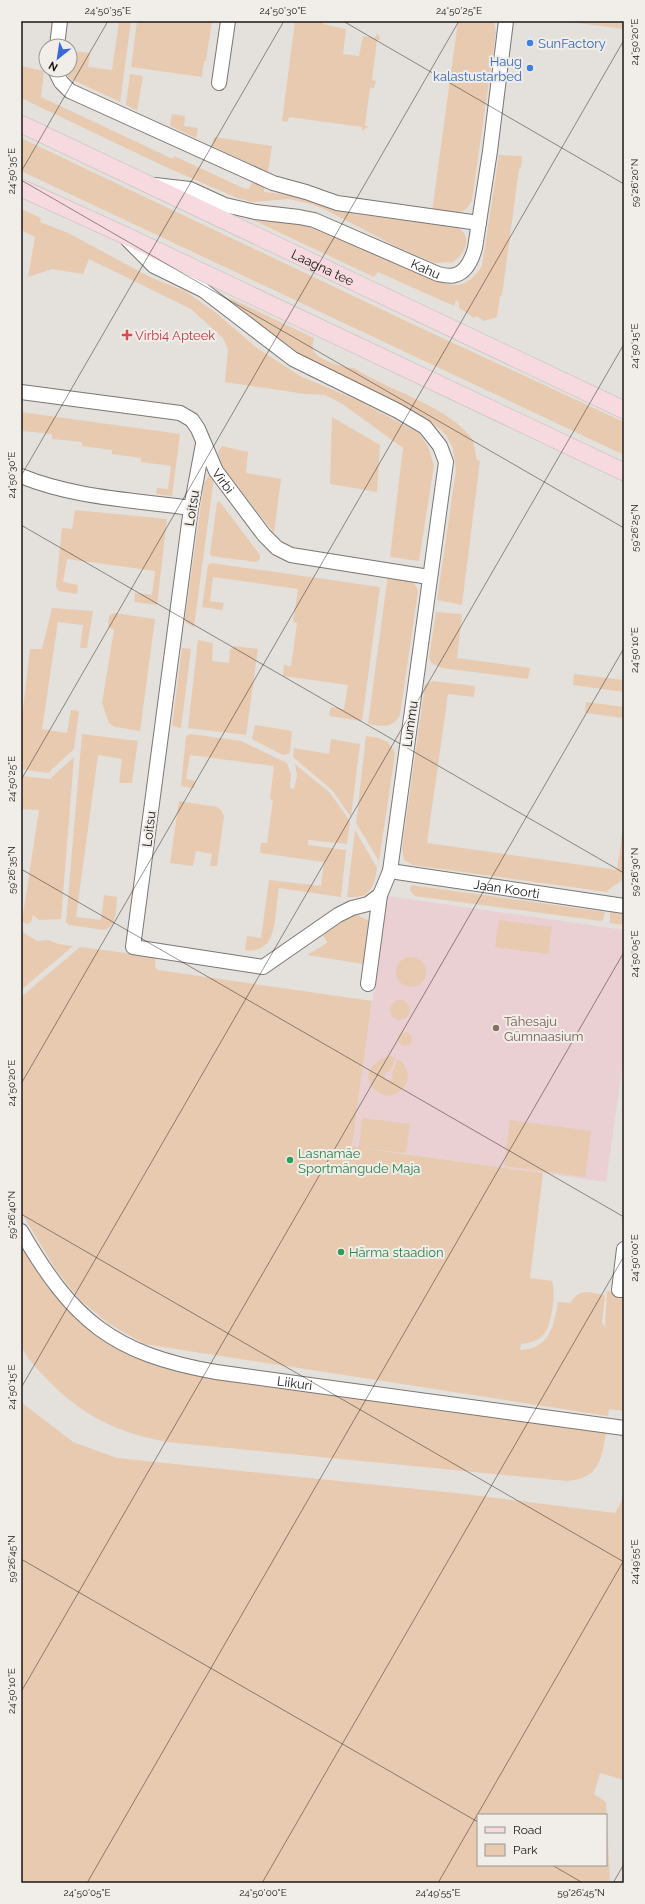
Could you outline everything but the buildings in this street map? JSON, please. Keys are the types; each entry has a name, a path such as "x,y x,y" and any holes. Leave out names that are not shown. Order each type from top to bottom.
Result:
{"main road":[{"name":"Laagna tee","path":"21,124 624,410"},
{"path":"21,188 122,234 624,472"}],"street":[{"path":"58,38 60,21"},
{"path":"219,83 228,21"},
{"name":"Kahu","path":"146,184 190,189 225,205 255,212 314,220 438,274 454,276 466,268 472,260 475,248 506,21"},
{"path":"59,78 70,91 263,180 337,203 479,222"},
{"name":"Lummu","path":"122,234 154,266 203,290 293,359 398,411 425,427 440,446 446,462 429,577 390,871 380,895 368,984"},
{"name":"Virbi","path":"21,392 180,413 192,420 198,429 203,444 216,471 264,535 284,552 306,558 429,577"},
{"name":"Loitsu","path":"203,444 191,508 133,947 263,967 338,915 352,908 368,904 380,895"},
{"path":"21,476 41,484 83,493 191,508"},
{"name":"Jaan Koorti","path":"390,871 624,906"},
{"name":"Liikuri","path":"21,1231 51,1280 78,1310 100,1329 138,1352 216,1372 624,1428"},
{"path":"624,1249 619,1290 624,1290"}],"shaded area":[{"name":"Tähesaju Gümnaasium","path":"387,896 624,930 624,1055 606,1182 352,1146"}],"green space":[{"path":"119,21 131,21 120,102 69,78 78,78 78,52 90,53 88,67 112,70"},
{"path":"137,21 212,21 202,77 131,67"},
{"path":"295,21 323,21 323,24 346,29 343,54 359,56 363,36 375,38 377,34 379,35 380,40 377,40 372,80 376,81 374,88 370,88 365,126 369,126 362,131 362,127 289,117 287,122 282,121"},
{"path":"458,21 494,21 496,32 472,200 469,206 461,212 432,212"},
{"path":"563,21 624,21 624,29"},
{"path":"21,66 38,70 38,78 43,78 41,97 173,159 174,156 243,188 249,189 252,182 264,187 264,192 300,196 353,214 454,226 461,230 464,234 466,244 464,250 461,255 451,263 435,263 399,248 326,210 311,204 289,199 253,202 237,198 168,168 21,98"},
{"path":"130,74 143,76 137,111 126,105"},
{"path":"172,114 185,116 184,126 198,128 196,138 170,126"},
{"path":"214,137 272,146 268,172 212,146"},
{"path":"21,138 425,330 624,422 624,455 21,171"},
{"path":"499,155 522,156 521,168 519,169 502,295 500,296 497,317 484,321 476,316 474,318 459,308 459,303 456,300 454,306 378,272 374,277 253,220 271,218 320,228 446,284 462,284 471,279 482,266"},
{"path":"21,209 41,218 40,222 68,233 152,278 185,291 215,312 257,348 300,376 357,400 419,433 428,447 434,465 419,561 390,557 403,448 341,403 325,395 305,394 225,382 228,349 223,338 191,309 89,259 83,274 52,269 28,277 35,237 21,230"},
{"path":"228,297 314,338 313,350 322,359 354,368 383,384 431,406 459,425 472,438 477,460 480,461 462,605 437,600 456,470 453,448 446,435 440,429 410,410 294,351 257,323"},
{"path":"21,412 180,434 172,496 156,494 157,488 168,489 171,466 141,462 141,458 112,454 112,450 82,446 82,442 52,439 52,434 22,431"},
{"path":"332,417 380,445 377,492 330,484"},
{"path":"222,446 248,452 246,473 281,479 274,533 221,465 218,452"},
{"path":"209,476 214,477 194,627 186,623 185,618 204,483"},
{"path":"217,502 220,502 260,555 260,559 256,562 211,556 210,554"},
{"path":"75,510 167,519 157,605 134,602 135,593 152,595 155,571 67,559 63,582 78,585 77,594 58,591 56,586 62,528 72,529"},
{"path":"211,563 380,587 362,721 329,716 331,707 344,709 348,685 283,676 284,665 291,666 297,623 293,622 298,589 213,577 210,601 224,603 222,610 202,607 208,565"},
{"path":"388,574 403,576 410,579 418,591 400,715 394,723 382,726 368,724"},
{"path":"52,608 93,611 87,648 80,648 83,625 58,622 42,729 67,733 71,710 79,711 74,749 48,773 21,769 21,726 30,649 42,649"},
{"path":"436,612 462,614 457,658 530,668 528,679 442,668 433,664 429,659"},
{"path":"114,613 155,619 140,731 115,727 109,723 102,703 114,630 108,627 109,616"},
{"path":"198,640 213,643 212,661 229,663 230,650 234,646 258,649 246,735 188,728"},
{"path":"182,648 191,649 181,728 172,726"},
{"path":"574,674 624,680 624,692 573,685"},
{"path":"433,681 475,686 474,697 448,694 427,843 617,870 624,821 624,879 607,892 413,865 404,860 402,848 425,685"},
{"path":"586,702 624,707 624,718 585,713"},
{"path":"255,725 292,731 290,753 283,755 252,739"},
{"path":"82,734 138,741 132,783 119,783 122,759 98,755 76,917 101,920 104,895 117,897 114,921 104,930 69,925 66,922"},
{"path":"191,734 241,741 287,763 291,775 290,788 294,789 297,776 295,764 330,793 350,821 347,844 308,840 308,845 346,850 341,897 279,888 275,919 270,939 264,946 256,950 245,950 247,936 261,938 269,880 321,886 324,862 260,853 261,843 267,843 273,800 270,799 274,766 190,755 186,779 195,781 194,788 181,786 186,736"},
{"path":"366,736 384,740 390,745 395,754 379,861 356,823"},
{"path":"331,739 360,744 351,817 332,790 293,757 294,748 329,754"},
{"path":"74,757 61,919 39,920 33,915 31,922 27,924 22,921 39,810 21,809 21,776 50,779"},
{"path":"179,801 217,807 221,810 224,816 217,866 210,866 212,854 196,851 193,866 170,863"},
{"path":"355,830 377,868 370,891 361,896 347,897"},
{"path":"411,885 605,912 603,920 601,921 415,896 410,891"},
{"path":"610,912 624,915 624,925 610,923"},
{"path":"352,915 358,915 369,921 363,964 307,955 327,943 323,935"},
{"path":"499,920 552,927 548,954 495,947"},
{"path":"21,931 37,941 49,940 58,944 73,946 21,990"},
{"name":"Lasnamäe Sportmängude Maja","path":"80,947 156,957 155,967 158,970 372,1001 352,1146 359,1147 362,1118 410,1124 406,1153 362,1148 543,1173 530,1278 552,1281 554,1293 551,1316 547,1329 537,1340 521,1344 520,1350 530,1349 538,1345 549,1334 555,1319 558,1302 570,1303 577,1295 585,1292 605,1295 602,1322 605,1327 607,1291 624,1293 624,1411 609,1409 608,1416 144,1344 108,1323 80,1300 56,1270 21,1212 21,997"},
{"path":"411,957 422,961 426,972 422,983 411,987 400,983 396,972 400,961"},
{"path":"400,1000 407,1003 410,1010 407,1017 400,1020 393,1017 390,1010 393,1003"},
{"path":"405,1032 410,1034 412,1039 410,1044 405,1046 400,1044 398,1039 400,1034"},
{"path":"390,1056 396,1058 390,1071 385,1073 385,1079 390,1081 393,1078 392,1072 398,1059 405,1066 408,1073 407,1081 399,1093 384,1095 376,1091 371,1086 369,1075 371,1069 378,1060"},
{"path":"510,1120 591,1131 585,1177 504,1166"},
{"path":"21,1244 41,1276 70,1311 123,1350 151,1363 184,1372 220,1379 606,1433 600,1460 592,1472 585,1477 577,1480 566,1481 167,1442 130,1433 98,1419 70,1400 39,1371 24,1352 20,1338"},
{"path":"21,1402 73,1442 117,1458 465,1494 615,1513 624,1497 624,1780 600,1773 594,1794 606,1802 607,1814 477,1814 477,1866 607,1866 607,1822 610,1883 21,1883"}],"place":[{"name":"SunFactory","path":"530,43"},
{"name":"Haug kalastustarbed","path":"530,68"},
{"name":"Virbi4 Apteek","path":"127,335"},
{"name":"Tähesaju Gümnaasium","path":"496,1028"},
{"name":"Lasnamäe Sportmängude Maja","path":"290,1160"},
{"name":"Härma staadion","path":"341,1252"}]}
